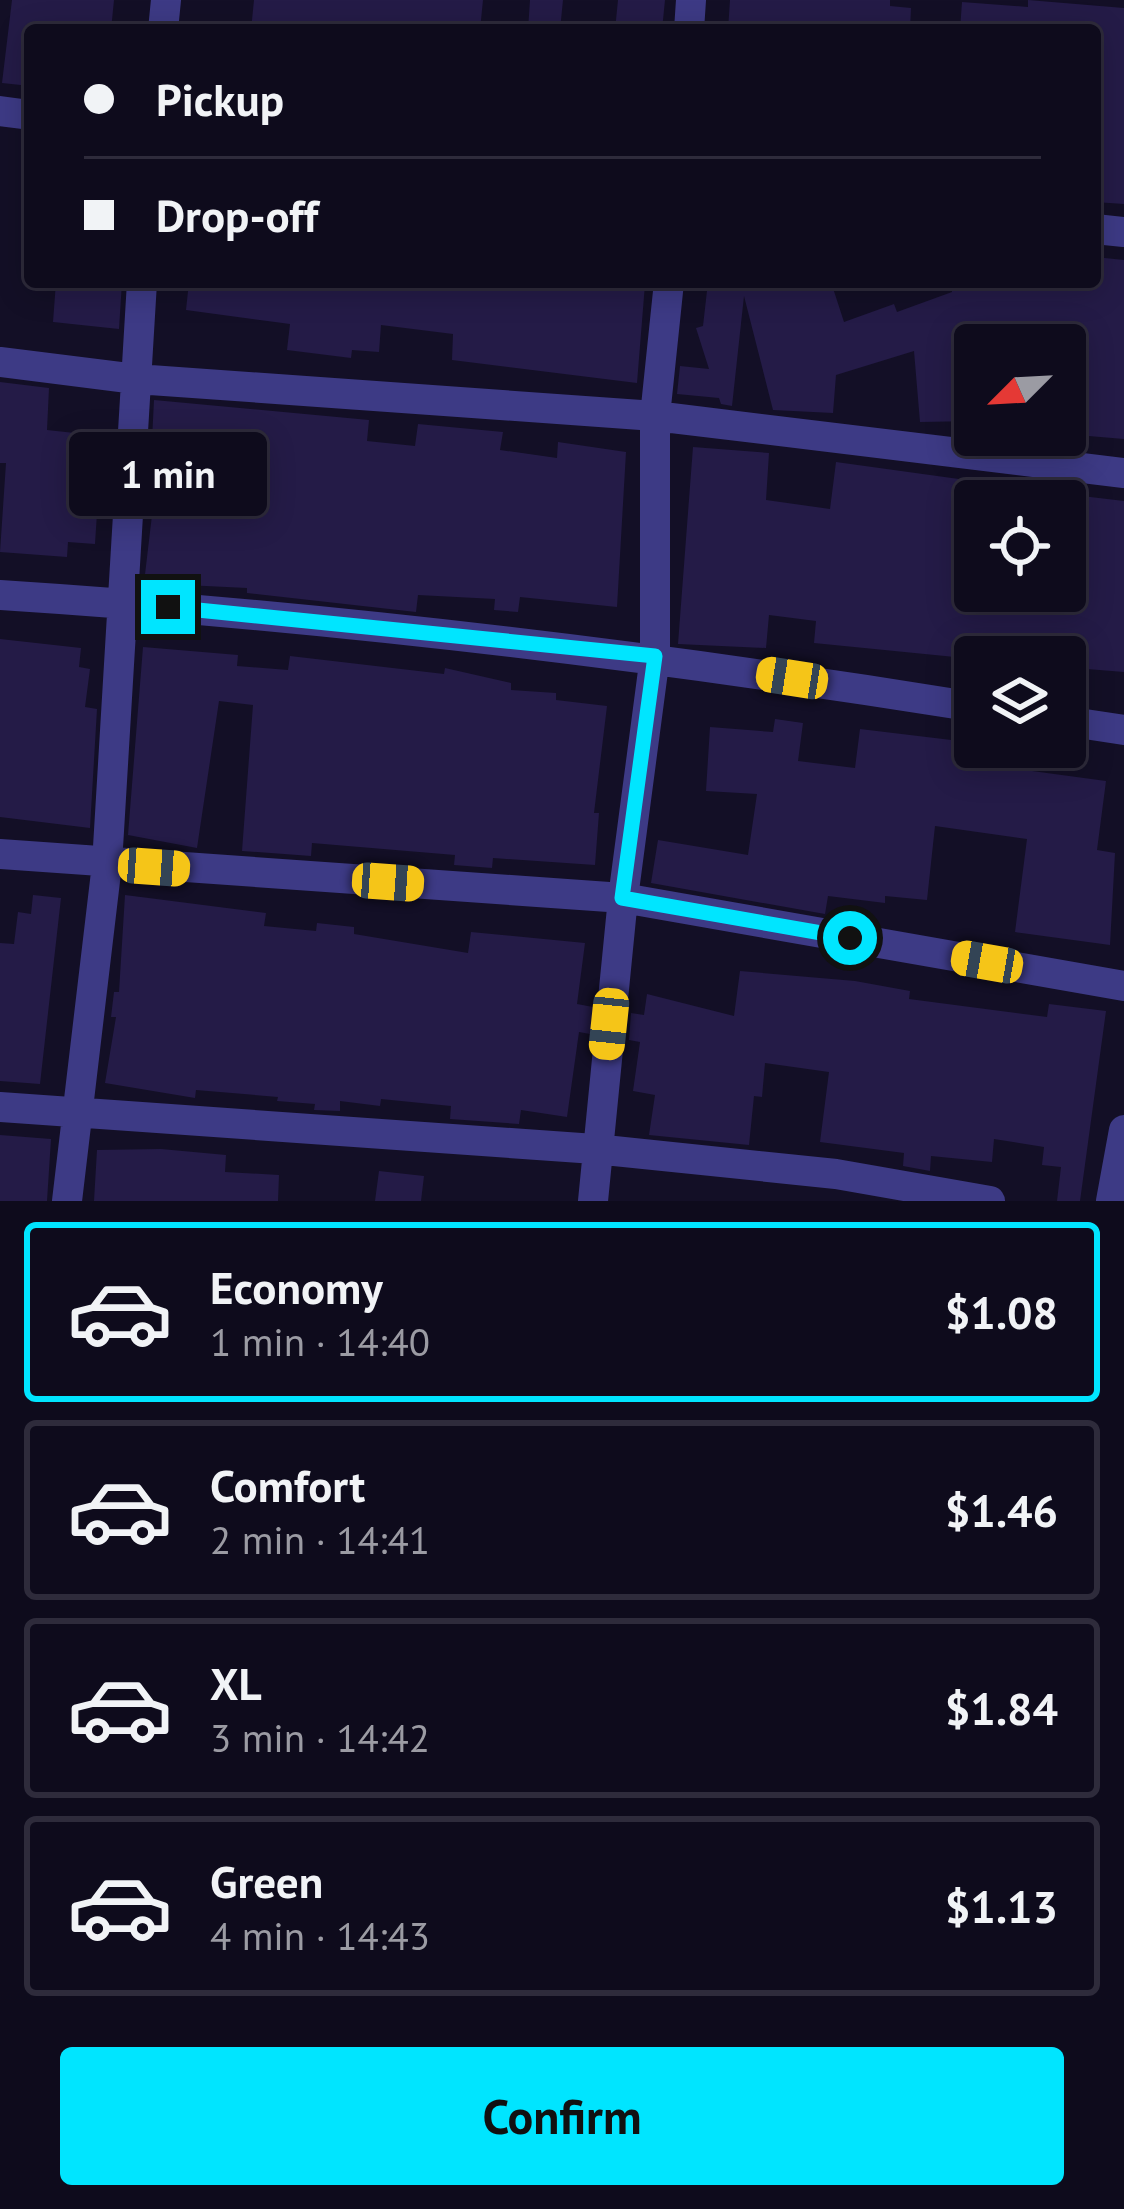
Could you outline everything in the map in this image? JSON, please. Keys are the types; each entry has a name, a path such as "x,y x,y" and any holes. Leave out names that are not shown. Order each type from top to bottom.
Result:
{"street":[{"path":"67,1201 107,863 142,288"},
{"path":"593,1201 622,898 655,656 655,416 668,288"},
{"path":"0,362 136,379 655,416 1124,473"},
{"path":"0,595 655,656 954,704"},
{"path":"1086,724 1124,730"},
{"path":"0,854 622,898 1124,986"},
{"path":"0,1107 595,1149 836,1174 990,1201"},
{"path":"1112,1201 1124,1130"}],"building":[{"path":"12,0 114,0 112,24 24,24 24,85 2,83"},
{"path":"254,0 483,0 481,24 252,24"},
{"path":"530,0 563,0 561,24 528,24"},
{"path":"618,0 665,0 663,24 616,24"},
{"path":"730,0 890,0 890,6 911,8 910,24 728,24"},
{"path":"1028,0 1124,8 1124,204 1101,202 1101,24 960,24 962,2 1028,7"},
{"path":"1101,258 1124,260 1124,439 1086,436 1086,324 954,324 954,421 920,422 914,351 836,375 833,413 773,410 744,296 732,406 721,404 719,398 677,394 680,366 709,369 696,328 703,326 707,288 833,288 844,322 894,304 897,312 952,292 952,288 1101,288"},
{"path":"56,288 122,288 119,329 53,322"},
{"path":"188,288 645,288 637,383 452,360 453,334 381,325 379,352 352,350 351,358 287,350 290,324 186,310"},
{"path":"0,382 49,388 47,430 102,436 95,544 68,542 67,557 0,552 6,463 0,463"},
{"path":"154,400 369,420 367,441 415,446 418,424 503,432 500,450 557,458 558,442 626,452 617,607 520,597 518,612 494,610 495,599 418,595 416,612 247,593 247,588 144,583 156,481 150,480"},
{"path":"693,447 769,453 766,500 830,509 836,462 966,480 954,480 954,612 1086,612 1086,496 1124,501 1124,672 1087,669 1086,636 954,636 954,657 814,643 816,621 769,615 766,648 678,644"},
{"path":"0,639 81,648 79,667 90,669 85,707 97,709 90,828 0,817"},
{"path":"143,647 238,655 237,666 288,670 290,656 444,674 445,668 511,683 511,690 556,693 556,700 607,706 594,813 599,813 595,865 493,858 492,868 454,865 455,855 312,843 311,856 242,851 253,705 219,701 197,848 128,835"},
{"path":"775,719 803,723 798,761 855,768 860,729 954,740 954,768 1032,768 1106,781 1097,850 1115,853 1110,945 1015,932 1027,839 935,826 927,900 885,896 885,903 828,896 825,914 651,883 658,840 748,855 757,794 706,791 710,727 773,732"},
{"path":"33,895 61,898 40,1084 0,1081 0,943 14,944 18,912 31,914"},
{"path":"125,895 266,913 264,926 316,931 317,923 354,927 354,934 468,953 471,932 585,943 577,1004 593,1007 590,1034 579,1032 567,1117 521,1110 519,1124 450,1119 451,1106 381,1099 380,1106 340,1101 340,1111 314,1110 315,1104 277,1101 278,1097 196,1090 195,1098 105,1083 116,1017 111,1017 114,992 119,992"},
{"path":"740,971 855,981 910,991 909,999 1047,1017 1049,1004 1106,1011 1080,1201 1057,1201 1061,1167 1042,1165 1044,1147 994,1139 992,1162 931,1156 930,1171 903,1166 904,1153 820,1142 829,1072 765,1063 762,1097 754,1096 749,1145 649,1135 655,1095 633,1091 640,1042 629,1040 631,1013 644,1015 647,994 734,1016"},
{"path":"0,1135 51,1139 47,1201 0,1201"},
{"path":"97,1150 226,1155 225,1172 279,1175 278,1201 94,1201"},
{"path":"379,1171 424,1176 421,1201 375,1201"}],"route":[{"path":"168,607 655,656 622,898 850,938"}]}
